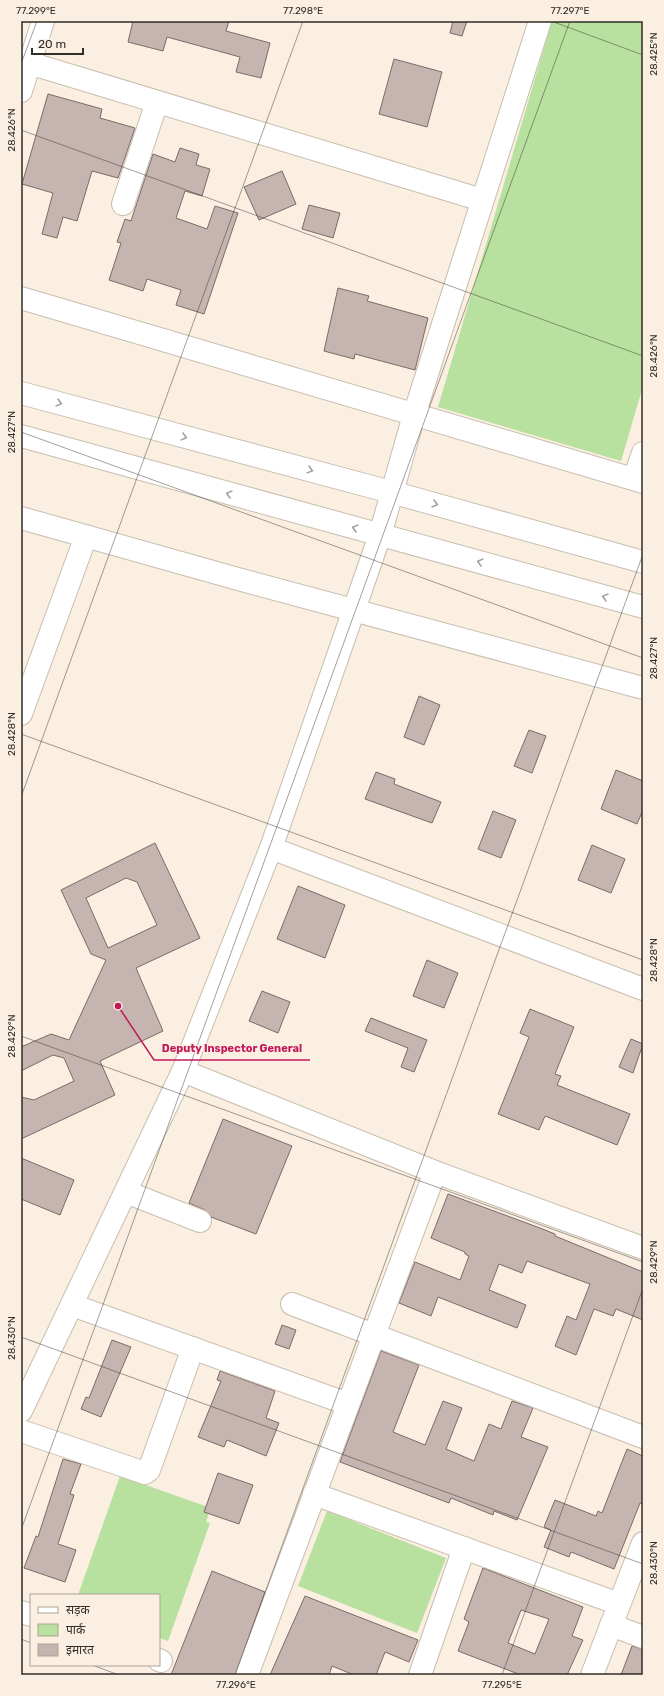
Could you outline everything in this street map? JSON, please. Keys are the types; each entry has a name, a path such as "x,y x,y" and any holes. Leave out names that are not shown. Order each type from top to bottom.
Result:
{"street":[{"path":"21,91 43,21"},
{"path":"21,1411 183,1071 271,848 380,535 414,415 540,21"},
{"path":"29,63 482,200"},
{"path":"123,204 156,102"},
{"path":"21,298 639,481 643,453"},
{"path":"21,393 392,492 643,562"},
{"path":"21,436 643,607"},
{"path":"21,518 643,688"},
{"path":"21,714 86,536"},
{"path":"271,848 643,989"},
{"path":"183,1071 435,1172 643,1248"},
{"path":"247,1675 435,1172"},
{"path":"126,1192 200,1221"},
{"path":"292,1304 373,1336 643,1437"},
{"path":"72,1305 348,1404"},
{"path":"21,1431 145,1473 149,1470 193,1348"},
{"path":"314,1494 619,1604"},
{"path":"592,1675 643,1543"},
{"path":"420,1675 464,1548"},
{"path":"611,1625 643,1637"}],"green space":[{"path":"552,21 643,21 643,386 621,461 438,407"},
{"path":"120,1476 211,1508 206,1522 210,1523 168,1641 160,1638 160,1594 78,1594"},
{"path":"327,1511 446,1558 417,1633 298,1586"}],"building":[{"path":"133,21 229,21 226,31 270,43 261,78 236,72 240,57 167,37 163,51 128,42"},
{"path":"453,21 467,21 462,36 450,33"},
{"path":"394,59 442,72 427,127 379,114"},
{"path":"48,94 102,109 100,118 135,128 118,178 92,171 77,221 63,217 57,238 42,234 53,193 22,184"},
{"path":"180,148 199,154 196,165 210,169 202,196 185,191 176,218 207,229 215,206 238,213 204,314 176,305 181,290 147,279 143,291 109,280 121,243 117,242 125,219 131,221 153,154 175,162"},
{"path":"282,171 296,204 259,220 244,187"},
{"path":"309,205 340,213 333,238 302,229"},
{"path":"338,288 369,296 367,301 428,318 415,370 355,354 354,359 324,351"},
{"path":"419,696 440,705 424,745 404,737"},
{"path":"529,730 546,736 532,773 514,766"},
{"path":"616,770 643,781 643,810 637,824 601,809"},
{"path":"376,772 395,779 394,784 441,802 432,823 365,799"},
{"path":"493,811 516,820 501,858 478,849"},
{"path":"155,843 200,938 136,968 163,1031 100,1061 115,1095 21,1139 21,1097 34,1100 74,1081 64,1058 53,1055 21,1071 21,1047 51,1034 69,1040 106,960 91,954 61,890","holes":["126,878 137,882 157,925 108,948 86,898"]},
{"path":"592,845 625,859 611,893 578,880"},
{"path":"298,886 345,905 325,958 277,939"},
{"path":"427,960 458,973 444,1008 413,996"},
{"path":"262,991 290,1002 278,1033 249,1021"},
{"path":"530,1009 574,1027 555,1074 561,1076 557,1085 630,1114 617,1145 545,1116 539,1130 498,1114 529,1037 520,1033"},
{"path":"371,1018 427,1040 414,1072 401,1067 408,1048 365,1031"},
{"path":"631,1039 643,1044 633,1073 619,1067"},
{"path":"223,1119 292,1146 256,1234 211,1217 205,1210 189,1203"},
{"path":"21,1158 74,1180 60,1215 21,1199"},
{"path":"448,1194 555,1234 555,1236 643,1272 643,1320 616,1309 613,1316 594,1309 576,1355 555,1346 567,1316 576,1320 590,1284 527,1261 522,1273 499,1264 489,1290 526,1305 517,1328 438,1297 431,1316 399,1303 415,1262 460,1280 469,1256 465,1254 465,1252 431,1238"},
{"path":"282,1325 296,1330 289,1349 275,1344"},
{"path":"112,1340 131,1347 101,1417 81,1409 86,1397 89,1398"},
{"path":"381,1351 419,1365 393,1432 425,1445 443,1401 462,1408 446,1449 474,1461 489,1424 501,1429 512,1401 533,1408 521,1437 548,1447 517,1520 494,1511 493,1515 451,1498 449,1503 340,1462"},
{"path":"220,1371 275,1391 266,1418 279,1423 266,1456 227,1440 224,1447 198,1437 221,1381 217,1380"},
{"path":"627,1449 643,1456 643,1504 640,1503 614,1569 571,1552 569,1557 544,1547 551,1530 544,1527 555,1500 596,1516 598,1511 602,1513"},
{"path":"63,1459 81,1464 70,1494 74,1495 58,1544 76,1550 65,1582 24,1568 36,1536 38,1537"},
{"path":"218,1473 253,1485 239,1524 204,1512"},
{"path":"483,1568 583,1607 572,1636 583,1640 567,1675 521,1675 458,1651 469,1622 464,1619","holes":["521,1610 549,1619 535,1654 508,1643"]},
{"path":"212,1571 265,1592 235,1675 171,1675"},
{"path":"305,1596 418,1640 409,1662 385,1652 376,1675 354,1675 332,1666 329,1675 270,1675"},
{"path":"632,1646 643,1649 643,1675 621,1675"}],"place":[{"name":"Deputy Inspector General","path":"118,1006"}]}
